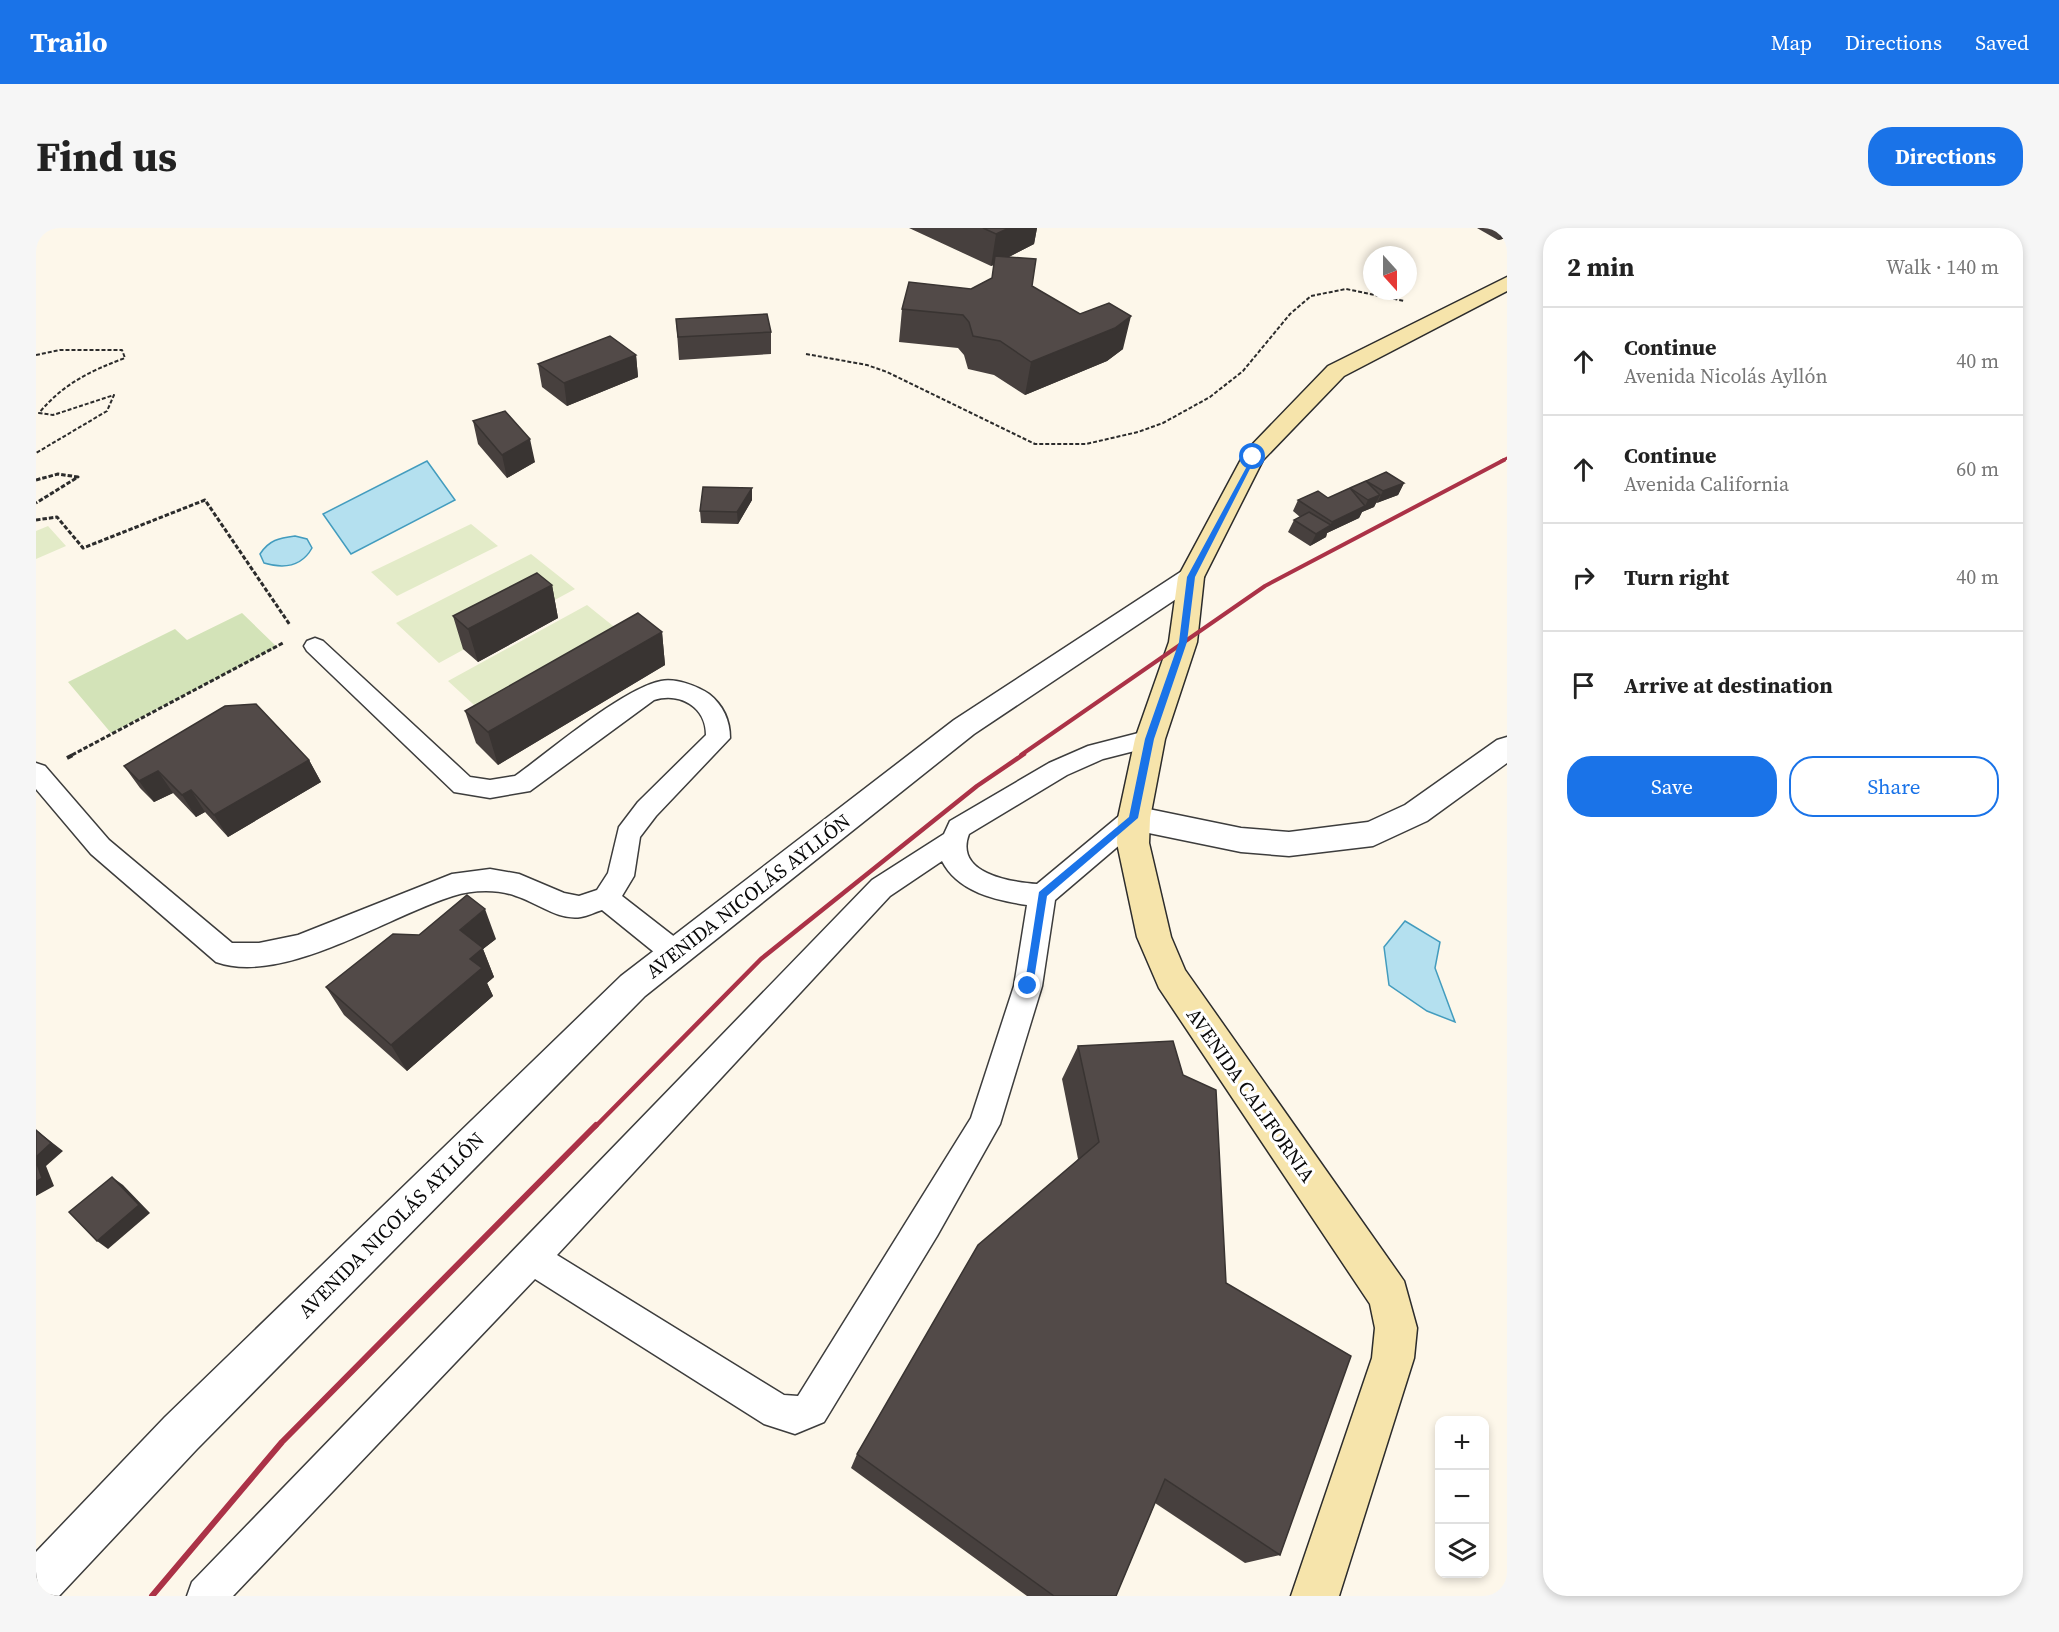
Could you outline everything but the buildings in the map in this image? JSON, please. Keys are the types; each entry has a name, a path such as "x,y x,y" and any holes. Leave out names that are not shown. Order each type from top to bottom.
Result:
{"street":[{"name":"AVENIDA NICOLÁS AYLLÓN","path":"36,1586 181,1433 633,986 964,727 1191,577 1253,457 1336,371 1507,284"},
{"name":"AVENIDA CALIFORNIA","path":"1191,577 1183,642 1150,739 1134,818 1133,843 1154,937 1171,978 1389,1296 1396,1328 1394,1358 1316,1596"},
{"path":"1134,818 1241,840 1288,844 1373,834 1416,813 1507,748"}],"lane":[{"path":"37,773 100,847 226,954 259,955 301,946 452,885 490,880 519,885 560,903 579,908 606,898 621,876 628,834 647,809 718,738 720,725 714,712 698,696 668,688 646,694 521,784 490,789 463,785 306,641"},
{"path":"206,1596 532,1258 881,888 950,842 959,828 1058,769 1097,753 1150,739"},
{"path":"950,842 952,859 968,876 1023,895 1042,894 1134,818"},
{"path":"532,1258 777,1411 795,1416 811,1409 926,1225 985,1124 1028,986 1042,894"},
{"path":"606,898 675,953"}],"path":[{"path":"806,354 867,365 887,372 1035,444 1060,447 1101,441 1151,427 1183,413 1230,382 1268,343 1285,317 1310,297 1329,290 1351,288 1448,314"},
{"path":"36,355 60,350 122,350 125,358 79,375 55,392 39,413 53,415 114,395 107,411 36,453"},
{"path":"36,480 58,474 78,477 36,503"},
{"path":"36,520 57,517 83,548 205,500 306,641 37,773"}],"green space":[{"path":"471,524 498,546 397,596 371,572"},
{"path":"48,526 66,546 36,559 36,531"},
{"path":"531,554 575,589 439,663 396,623"},
{"path":"587,605 638,646 498,727 448,681"},
{"path":"242,613 277,647 111,733 68,682 175,629 187,640"}],"water":[{"path":"427,461 455,500 351,554 323,514"},
{"path":"295,536 307,539 312,548 303,559 285,566 264,563 260,554 267,546 279,539"},
{"path":"1405,921 1440,942 1435,968 1455,1022 1427,1011 1389,985 1384,947"}],"railway":[{"path":"1501,461 1507,458"},
{"path":"1021,755 1265,586 1504,460"},
{"path":"595,1127 761,959 977,786 1024,754"},
{"path":"152,1596 282,1442 596,1125"}],"route":[{"path":"1028,986 1042,894 1134,818 1150,739 1183,642 1191,577 1253,457"}]}
